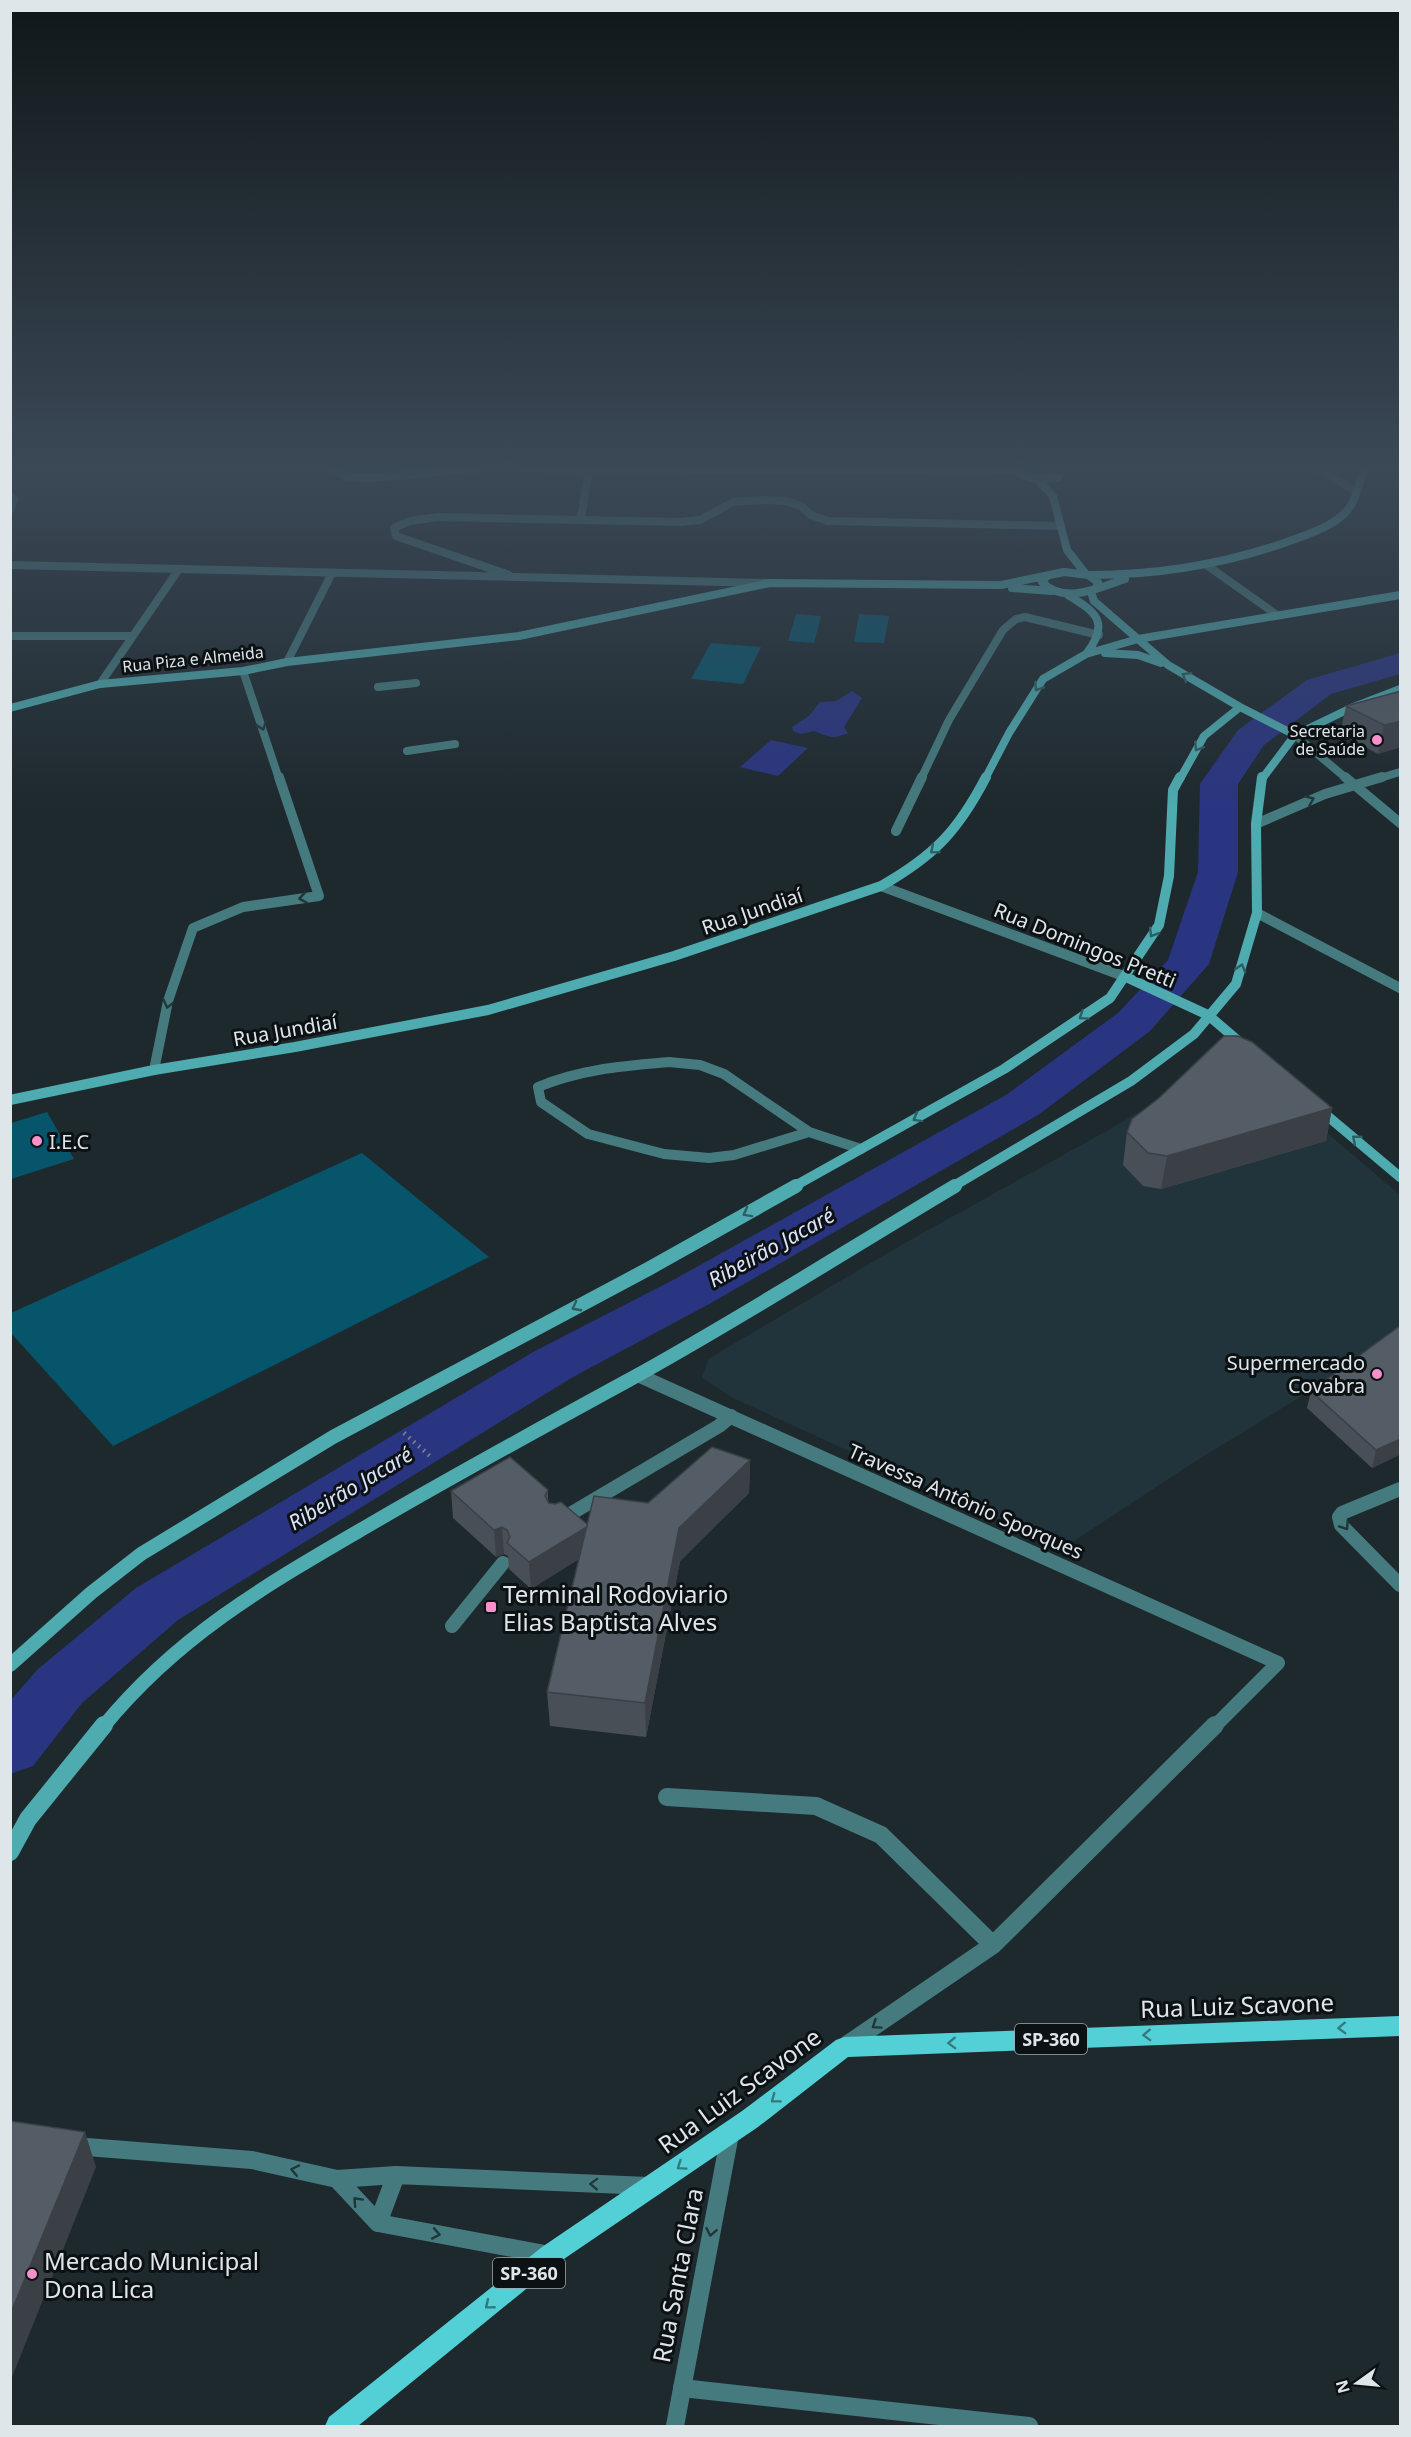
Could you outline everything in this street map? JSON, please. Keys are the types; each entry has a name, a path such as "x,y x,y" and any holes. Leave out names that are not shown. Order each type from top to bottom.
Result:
{"main road":[{"path":"978,586 1021,582"},
{"path":"1042,582 1048,589 1056,592"},
{"path":"1098,582 1094,590 1094,602 1168,665 1240,707 1295,735"},
{"path":"978,586 1065,593 1094,590 1116,582"},
{"name":"Rua Piza e Almeida","path":"10,708 100,684 243,671 287,662 519,636 770,583 978,586"},
{"path":"1065,593 1091,609 1098,618 1100,634 1098,640 1086,654"},
{"name":"Rua Jundiaí","path":"10,1100 154,1070 295,1047 488,1010 674,956 881,886 908,872 941,844 968,811 1009,733 1043,679 1086,654 1138,639 1401,595"},
{"path":"1086,654 1125,653 1168,665"},
{"path":"10,1852 28,1819 119,1707 187,1641 259,1589 439,1484 638,1375 1131,1081 1194,1034 1203,1013 1236,984 1257,913 1256,824 1262,776 1295,735 1352,708 1401,689"},
{"path":"10,1665 91,1593 141,1554 333,1437 650,1268 1004,1069 1110,998 1132,980 1159,925 1169,876 1173,790 1204,736 1240,707"},
{"name":"Rua Domingos Pretti","path":"1132,980 1203,1013 1252,1052"},
{"path":"1313,1104 1401,1177"},
{"name":"Rua Luiz Scavone","path":"338,2427 550,2255 730,2133 844,2047 1401,2026"}],"street":[{"path":"100,684 170,582"},
{"path":"287,662 328,582"},
{"path":"728,582 770,583"},
{"path":"1230,582 1277,615"},
{"path":"896,831 949,720 1010,622 1025,617 1100,634"},
{"path":"10,636 131,636"},
{"path":"154,1070 168,1001 193,928 243,907 319,896 243,671"},
{"path":"378,687 416,683"},
{"path":"1295,735 1401,823"},
{"path":"407,751 455,744"},
{"path":"1256,824 1325,794 1401,772"},
{"name":"Rua Domingos Pretti","path":"881,886 1132,980"},
{"path":"1257,913 1401,988"},
{"path":"809,1132 734,1155 709,1158 664,1154 588,1134 541,1102 538,1087 567,1075 607,1068 669,1062 700,1065 724,1074 809,1132 861,1149"},
{"name":"Travessa Antônio Sporques","path":"638,1375 1278,1663 993,1945"},
{"path":"556,1522 719,1426 731,1416"},
{"path":"1395,1580 1341,1525 1339,1517 1342,1513 1401,1489"},
{"path":"452,1626 503,1563"},
{"path":"668,1797 816,1806 881,1835 993,1945 844,2047"},
{"name":"Rua Santa Clara","path":"675,2427 730,2133"},
{"path":"55,2144 252,2160 336,2179 396,2175 652,2186"},
{"path":"378,2223 396,2175"},
{"path":"336,2179 378,2223 550,2255"},
{"path":"682,2388 1029,2427"}],"path":[{"path":"405,1432 431,1457"}],"shaded area":[{"path":"796,614 821,616 814,643 788,641"},
{"path":"859,614 889,616 884,643 854,642"},
{"path":"711,643 761,647 743,684 691,679"},
{"path":"852,691 862,698 844,727 848,733 834,737 814,731 801,734 793,731 792,727 809,716 820,702 836,701"},
{"path":"771,740 808,748 778,776 740,767"},
{"path":"1237,1056 1400,1195 1400,1336 1191,1464 1062,1549 731,1397 702,1378 708,1359 903,1244"},
{"name":"I.E.C","path":"47,1112 74,1159 11,1179 11,1123"},
{"path":"362,1153 489,1257 113,1446 11,1333 11,1313"}],"building":[{"path":"1401,691 1401,721 1384,725 1346,706"},
{"path":"1224,1036 1238,1036 1252,1042 1332,1108 1167,1156 1148,1153 1127,1132 1132,1119 1159,1098"},
{"name":"Supermercado Covabra","path":"1401,1325 1401,1439 1376,1450 1311,1391"},
{"path":"712,1447 750,1460 679,1528 645,1703 547,1692 594,1496 648,1503"},
{"path":"510,1457 548,1490 545,1496 549,1503 561,1502 587,1524 587,1527 529,1562 507,1543 510,1537 507,1530 502,1527 494,1530 451,1491"},
{"path":"10,2121 85,2132 10,2315"}],"waterway":[{"name":"Ribeirão Jacaré","path":"10,1748 60,1686 157,1604 554,1364 693,1291 1022,1105 1134,1022 1188,964 1218,872 1219,784 1251,738 1319,687 1400,663"}],"place":[{"name":"Secretaria de Saúde","path":"1377,740"},
{"name":"I.E.C","path":"37,1141"},
{"name":"Supermercado Covabra","path":"1377,1374"},
{"name":"Terminal Rodoviario Elias Baptista Alves","path":"491,1607"},
{"name":"Mercado Municipal Dona Lica","path":"32,2274"}]}
